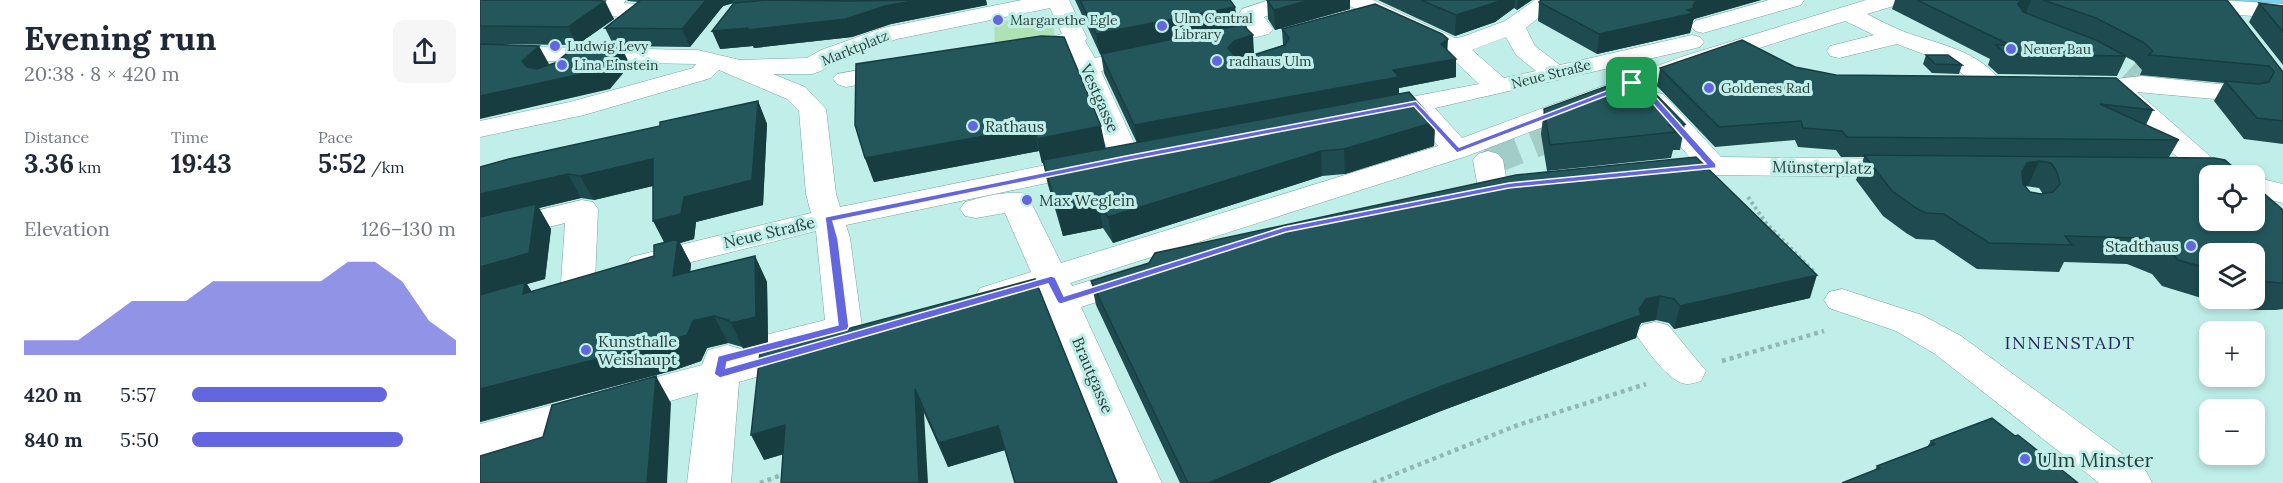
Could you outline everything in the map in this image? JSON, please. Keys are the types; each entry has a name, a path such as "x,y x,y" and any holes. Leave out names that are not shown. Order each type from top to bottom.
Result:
{"street":[{"path":"615,0 604,10 669,10"},
{"path":"929,0 939,23"},
{"name":"Marktplatz","path":"735,66 812,66 830,55 891,33 1057,0"},
{"name":"Vestgasse","path":"1057,0 1075,38 1085,67 1137,156"},
{"path":"1085,67 1261,28 1250,14 1290,0"},
{"path":"1452,45 1466,44 1513,26 1549,0"},
{"path":"1702,26 1793,0"},
{"name":"Neue Straße","path":"1346,117 1498,87 1708,38 1798,10 1822,0"},
{"path":"959,306 1485,175 1738,46 1889,0"},
{"path":"2186,0 2283,11"},
{"path":"2223,6 2243,33"},
{"path":"548,80 644,10"},
{"path":"1359,10 1452,45 1498,87"},
{"path":"1846,13 1897,37 1928,44 1999,84 1953,83"},
{"name":"Marktplatz","path":"480,53 580,56 707,52 796,93 846,79 869,69 905,42 939,23"},
{"path":"1513,26 1525,50 1554,73"},
{"path":"1839,51 1897,37"},
{"path":"1002,56 1036,51 1075,38"},
{"path":"1738,46 1772,64"},
{"path":"480,129 638,95 702,73 710,68 712,63 707,52"},
{"path":"1602,62 1640,94 1703,166"},
{"path":"846,79 924,67"},
{"path":"2061,84 2127,77 2248,93"},
{"path":"2127,77 2203,165"},
{"path":"709,483 722,359 844,327 830,229 821,194 812,109 796,93"},
{"path":"1416,104 1485,175"},
{"name":"Neue Straße","path":"546,292 713,245 830,229 1137,156"},
{"path":"1634,173 1703,166"},
{"name":"Münsterplatz","path":"1703,166 1928,168"},
{"path":"2167,170 2199,172"},
{"path":"2265,189 2283,194"},
{"name":"Brautgasse","path":"830,229 1016,201 1140,483"},
{"path":"480,234 582,209 578,283"},
{"path":"1053,282 1330,220"},
{"path":"1842,300 1909,323 1948,345 2130,483"},
{"path":"480,440 874,330"},
{"path":"1655,334 1687,371"}],"path":[{"path":"1373,483 1518,424 1825,330 1847,314 1842,300 1771,228 1746,194"},
{"path":"760,483 783,476 785,464"}],"green space":[{"path":"1052,15 1055,39 995,47 994,22"}],"building":[{"path":"480,0 605,1 568,27 480,26"},
{"path":"641,0 706,0 682,29 605,28"},
{"path":"767,0 918,0 885,6 846,19 747,30 748,28 712,31 734,3"},
{"path":"1080,0 1230,0 1235,7 1096,34"},
{"path":"1267,0 1310,0 1274,10"},
{"path":"1421,0 1500,0 1456,15"},
{"path":"1541,0 1697,0 1693,5 1694,8 1687,10 1694,13 1599,34 1539,2"},
{"path":"1917,0 2021,0 2018,4 2023,12 2096,40 2126,56 2006,54 1996,45 2010,45"},
{"path":"2043,0 2227,0 2283,72 2283,121 2257,118 2225,81 2259,84 2269,82 2274,72 2269,66 2149,55 2153,51 2143,42 2096,18"},
{"path":"2259,3 2283,6 2283,32"},
{"path":"1375,4 1442,34 1448,39 1441,44 1456,59 1393,70 1399,77 1134,125 1101,54 1246,24 1246,28 1253,35 1234,41 1228,48 1234,55 1244,58 1285,45 1289,38 1282,29"},
{"name":"Rathaus","path":"1041,36 1064,37 1101,126 1037,139 1033,127 865,158 855,125 856,64"},
{"path":"1742,40 1795,67 1836,75 2116,78 2153,110 2100,104 2179,140 1847,137 1842,131 1803,128 1801,121 1719,127 1660,68"},
{"path":"480,44 539,46 522,61 527,67 536,69 555,63 576,46 621,46 600,70 480,96"},
{"path":"1926,55 1948,55 1962,65 1935,64"},
{"path":"1637,75 1685,124 1669,125 1676,132 1550,145 1544,109"},
{"path":"1409,92 1435,122 1344,149 1321,151 1108,217 1098,202 1057,210 1043,160"},
{"path":"758,101 752,180 684,197 681,214 653,221 653,159 580,176 568,174 480,194 480,167 660,126 660,122"},
{"path":"1864,155 2214,158 2225,160 2231,165 2199,165 2199,231 2265,231 2265,194 2283,210 2283,283 2265,282 2265,243 2199,243 2199,266 2178,260 2167,248 2141,238 2065,236 2072,245 1989,243 1944,214 1926,213 1892,191","holes":["2039,161 2051,163 2057,172 2060,184 2053,192 2041,194 2030,192 2023,184 2022,172 2027,163"]},
{"path":"1696,157 1817,275 1680,306 1674,299 1660,296 1646,299 1639,309 1641,315 1442,386 1209,483 1188,483 1091,281 1149,263 1155,253 1516,175"},
{"path":"536,204 529,253 480,267 480,217"},
{"path":"678,239 673,276 755,256 756,317 731,323 714,316 693,321 687,335 480,389 480,295 525,282 523,294 654,256 654,245"},
{"path":"1035,279 1117,483 1015,483 998,426 939,443 915,389 919,483 781,483 785,425 751,435 760,352"},
{"path":"656,376 647,483 480,483 480,456 543,437 552,405"},
{"path":"1992,418 2015,436 2018,435 2078,483 1842,483 1880,468 1877,466 1935,444 1931,441"}],"waterway":[{"path":"2241,0 2283,4"}],"tunnel":[{"path":"2128,71 2140,82"},
{"path":"1572,127 1584,122"},
{"path":"1488,160 1576,125"}],"place":[{"name":"Margarethe Egle","path":"998,20"},
{"name":"Ulm Central Library","path":"1162,26"},
{"name":"Ludwig Levy","path":"555,46"},
{"name":"Neuer Bau","path":"2011,49"},
{"name":"radhaus Ulm","path":"1217,61"},
{"name":"Lina Einstein","path":"562,65"},
{"name":"Goldenes Rad","path":"1709,88"},
{"name":"Rathaus","path":"973,126"},
{"name":"Max Weglein","path":"1027,200"},
{"name":"Stadthaus","path":"2191,246"},
{"name":"Kunsthalle Weishaupt","path":"586,350"},
{"name":"Ulm Minster","path":"2025,459"}],"district":[{"name":"INNENSTADT","path":"2070,342"}],"route":[{"path":"1632,83 1651,97 1713,166 1509,185 1284,230 1061,301 1051,279 720,374 722,359 844,327 833,239 828,219 1126,158 1416,104 1457,150 1632,83"}]}
